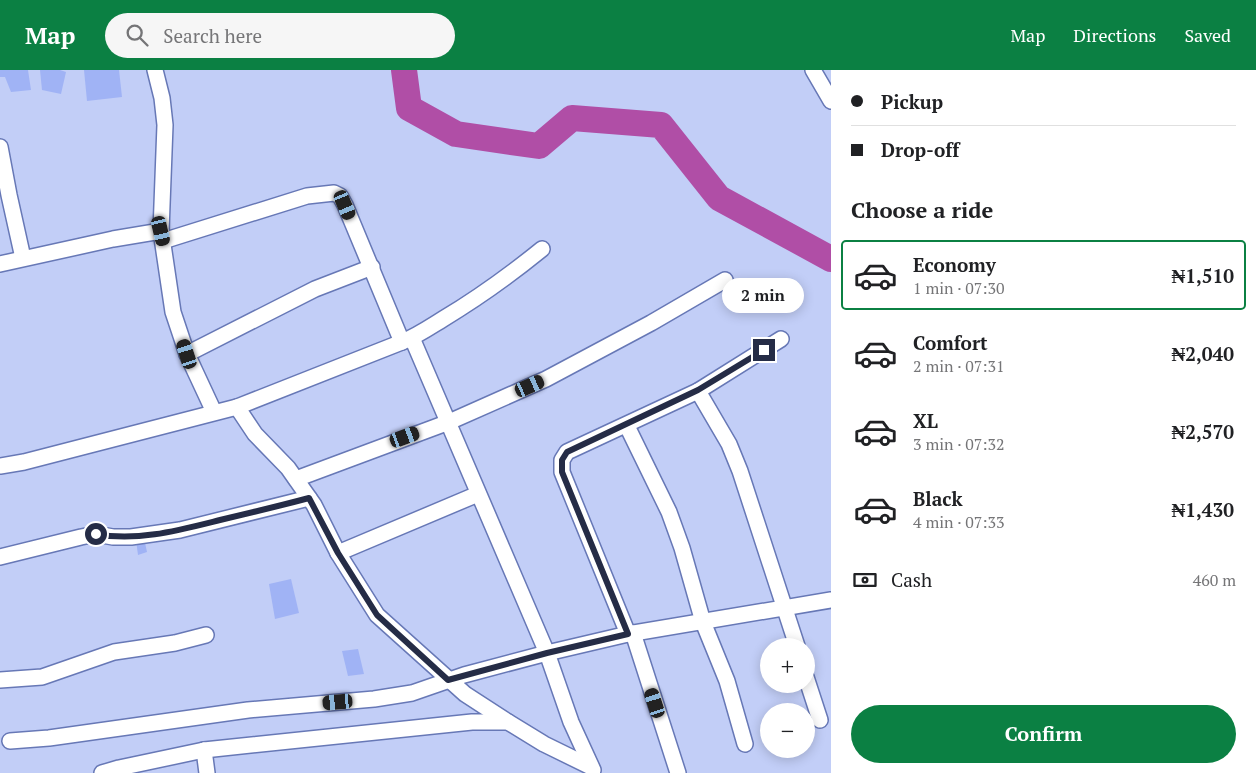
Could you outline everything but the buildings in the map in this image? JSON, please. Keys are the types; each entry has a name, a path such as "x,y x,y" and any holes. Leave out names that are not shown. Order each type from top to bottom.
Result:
{"street":[{"path":"155,70 162,98 165,124 162,236 173,312 187,354 214,412"},
{"path":"813,70 831,101"},
{"path":"0,147 8,196 23,258"},
{"path":"0,264 113,239 162,236 307,196 334,192 340,196 372,267 449,422 547,653 571,722 593,770"},
{"path":"0,466 24,462 237,407 408,340 500,283 542,249"},
{"path":"187,354 316,289 372,267"},
{"path":"296,479 449,422 546,379 651,323 725,280"},
{"path":"678,773 630,633 562,472 562,460 567,452 627,426 698,390 781,339"},
{"path":"698,390 729,444 794,638"},
{"path":"237,407 255,434 288,468 309,498 338,553 377,615 465,694 544,744 593,770"},
{"path":"627,426 669,512 682,548 703,622 727,681 745,744"},
{"path":"338,553 478,494"},
{"path":"0,557 96,534 112,537 131,537 180,530 309,498"},
{"path":"10,741 48,738 248,710 374,699 412,693 448,680 630,633 831,600"},
{"path":"0,680 42,677 114,652 206,635"},
{"path":"811,693 820,720"},
{"path":"102,773 204,750 472,722 508,722"},
{"path":"204,750 206,773"}],"waterway":[{"path":"404,70 409,108 456,134 539,146 572,118 661,125 719,198 831,259"}],"route":[{"path":"96,534 112,537 131,537 180,530 309,498 338,553 377,615 448,680 547,653 628,634 562,472 562,460 567,452 627,426 698,390 764,350"}]}
